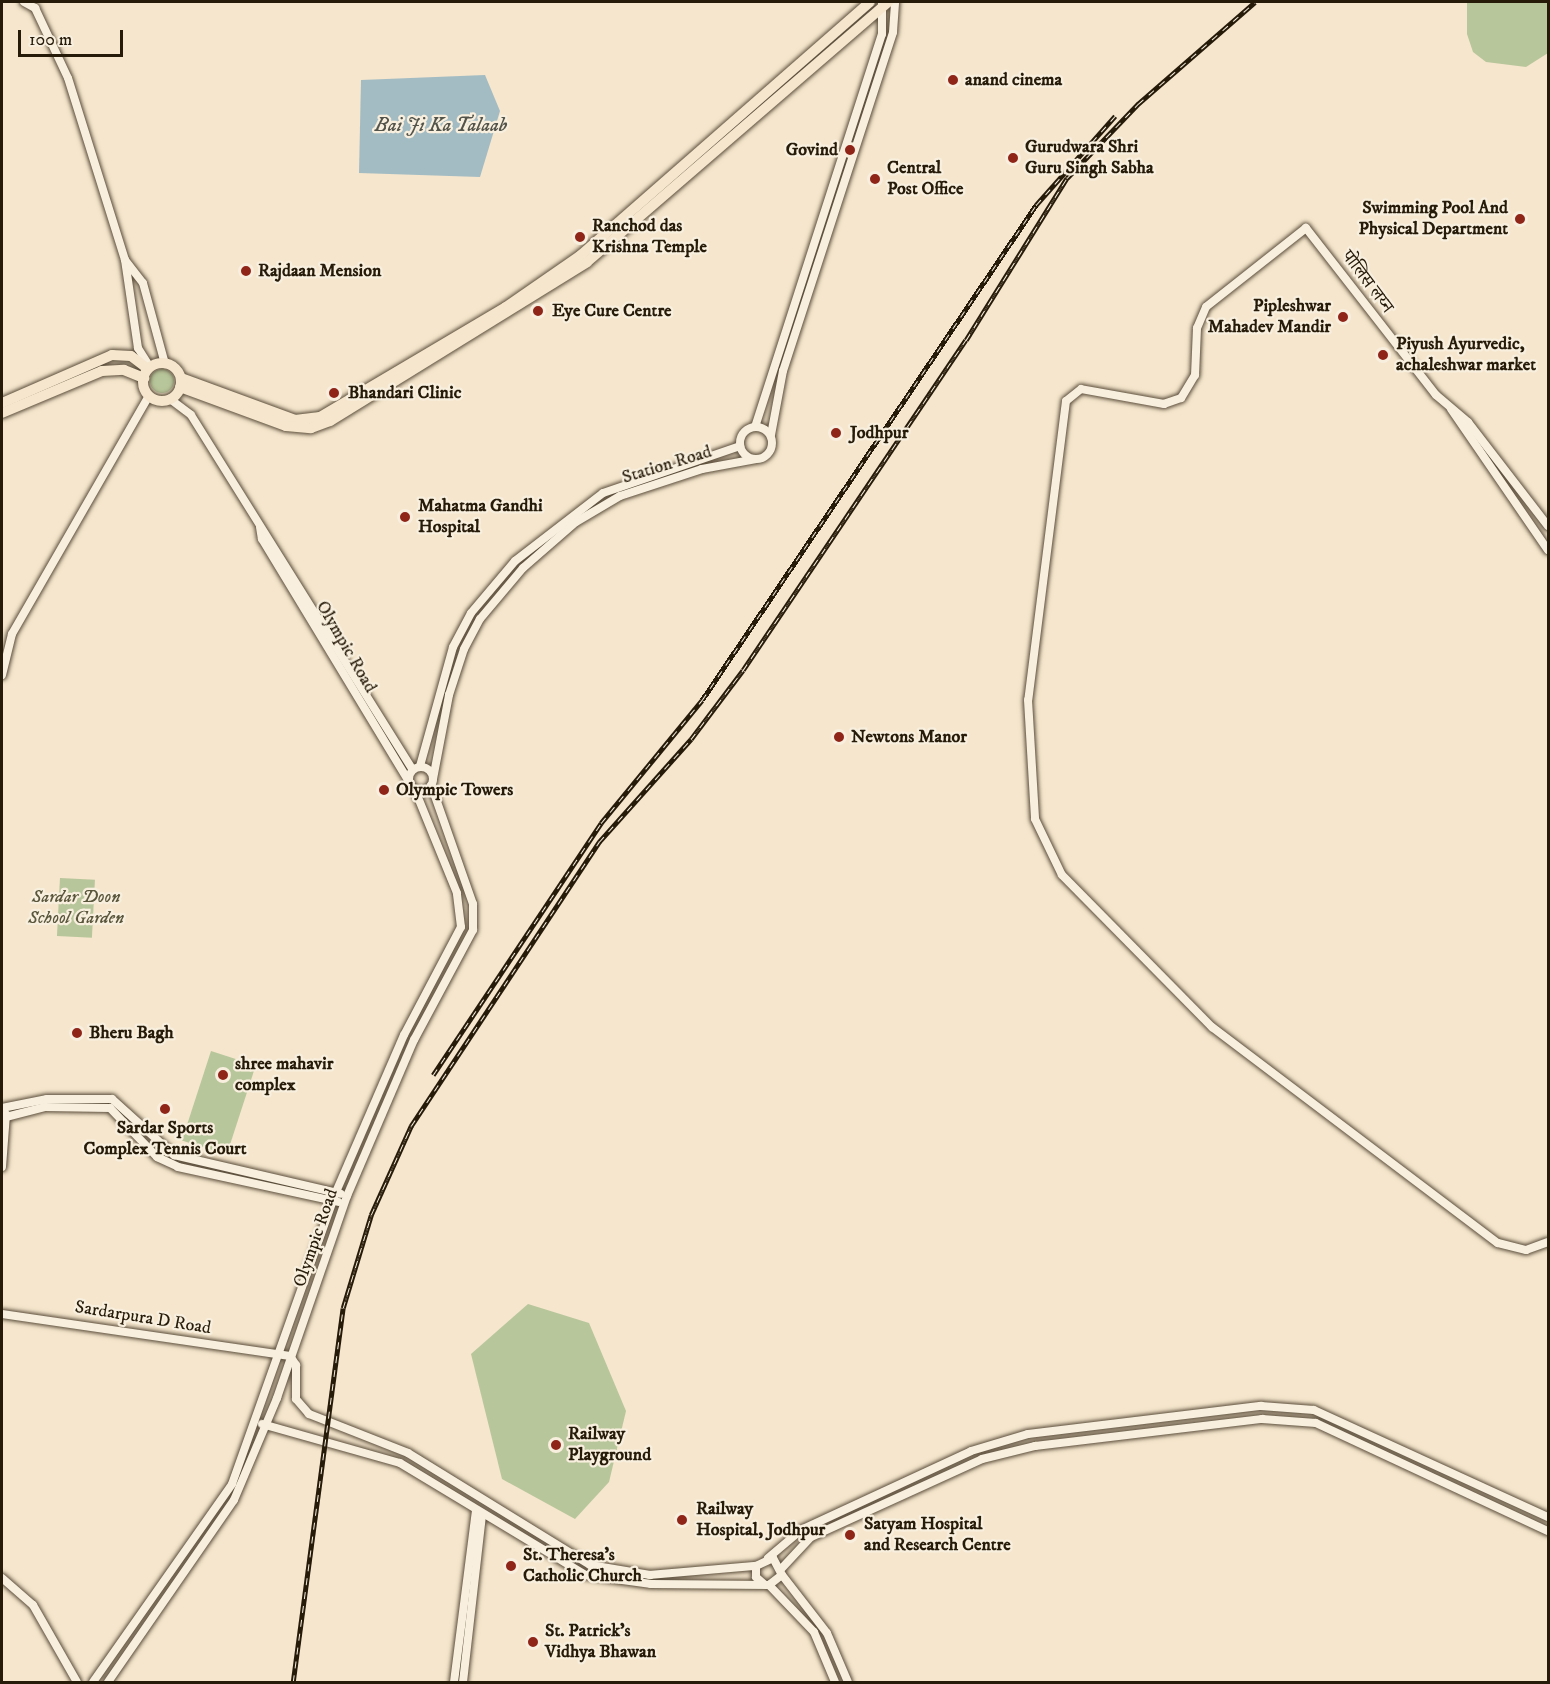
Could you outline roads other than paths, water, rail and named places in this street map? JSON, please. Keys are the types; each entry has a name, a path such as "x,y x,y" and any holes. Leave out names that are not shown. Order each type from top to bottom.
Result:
{"main road":[{"path":"322,421 515,301 581,255 870,2"},
{"path":"2,413 102,371 147,371 165,364 180,382 296,420 322,421 587,262 884,3"},
{"path":"2,403 112,355 130,356 147,371 149,396 170,399 180,382"}],"street":[{"path":"24,2 35,8 68,78 125,260 138,348 147,371"},
{"path":"884,3 882,34 755,427 743,433 740,446 756,459 771,450 771,435 783,371 893,32 896,2"},
{"name":"पोलिस लय्न","path":"1548,550 1450,409 1306,228 1206,307 1197,328 1194,375 1181,398 1164,404 1081,389 1066,401 1028,700 1035,819 1062,875 1212,1027 1498,1243 1526,1250 1548,1242"},
{"path":"125,260 143,283 165,364"},
{"path":"2,675 12,634 149,396"},
{"name":"Olympic Road","path":"108,1683 139,1645 236,1485 267,1425 346,1200 414,1040 472,930 473,904 432,782 416,768 260,527 191,415 170,399"},
{"name":"पोलिस लय्न","path":"1450,409 1468,422 1548,526"},
{"path":"755,427 771,435"},
{"name":"Station Road","path":"409,782 416,768 453,647 471,613 515,561 603,493 740,446"},
{"name":"Station Road","path":"432,782 448,695 464,649 480,619 522,568 576,522 620,496 702,469 756,459"},
{"name":"Olympic Road","path":"93,1683 236,1485 279,1353 335,1196 404,1035 461,927 457,893 415,790 262,539 260,527"},
{"path":"415,790 432,782"},
{"path":"2,1167 4,1112 45,1107 110,1108 157,1157 178,1167 335,1196 346,1200"},
{"name":"Sardarpura D Road","path":"2,1314 290,1356"},
{"path":"290,1356 296,1365 296,1399 309,1414 408,1453 578,1559 614,1572 675,1575 756,1566 801,1530 971,1451 1028,1434 1261,1406 1314,1410 1548,1517"},
{"path":"256,1421 387,1457 494,1521 598,1579 767,1585 811,1537 982,1459 1035,1446 1262,1419 1317,1423 1548,1531"},
{"path":"454,1683 479,1512"},
{"path":"463,1683 479,1512"},
{"path":"494,1521 500,1512"},
{"path":"768,1558 782,1571 827,1633 848,1683"},
{"path":"756,1566 756,1577 814,1632 835,1683"},
{"path":"2,1578 33,1605 76,1683"}],"water":[{"name":"Bai Ji Ka Talaab","path":"485,75 500,111 480,177 359,173 361,80"}],"railway":[{"path":"293,1682 343,1308 371,1215 411,1126 599,842 691,739 743,670 966,340 1067,178 1138,104 1255,2"},
{"path":"433,1075 601,823 702,700 1036,205 1115,116"}],"place":[{"name":"anand cinema","path":"953,80"},
{"name":"Govind","path":"850,150"},
{"name":"Gurudwara Shri Guru Singh Sabha","path":"1013,158"},
{"name":"Central Post Office","path":"875,179"},
{"name":"Swimming Pool And Physical Department","path":"1520,219"},
{"name":"Ranchod das Krishna Temple","path":"580,237"},
{"name":"Rajdaan Mension","path":"246,271"},
{"name":"Eye Cure Centre","path":"538,311"},
{"name":"Pipleshwar Mahadev Mandir","path":"1343,317"},
{"name":"Piyush Ayurvedic, achaleshwar market","path":"1383,355"},
{"name":"Bhandari Clinic","path":"334,393"},
{"name":"Jodhpur","path":"836,433"},
{"name":"Mahatma Gandhi Hospital","path":"405,517"},
{"name":"Newtons Manor","path":"839,737"},
{"name":"Olympic Towers","path":"384,790"},
{"name":"Bheru Bagh","path":"77,1033"},
{"name":"shree mahavir complex","path":"223,1075"},
{"name":"Sardar Sports Complex Tennis Court","path":"165,1109"},
{"name":"Railway Playground","path":"556,1445"},
{"name":"Railway Hospital, Jodhpur","path":"682,1520"},
{"name":"Satyam Hospital and Research Centre","path":"850,1535"},
{"name":"St. Theresa's Catholic Church","path":"511,1566"},
{"name":"St. Patrick's Vidhya Bhawan","path":"533,1642"}],"park label":[{"name":"Sardar Doon School Garden","path":"76,908"}]}
